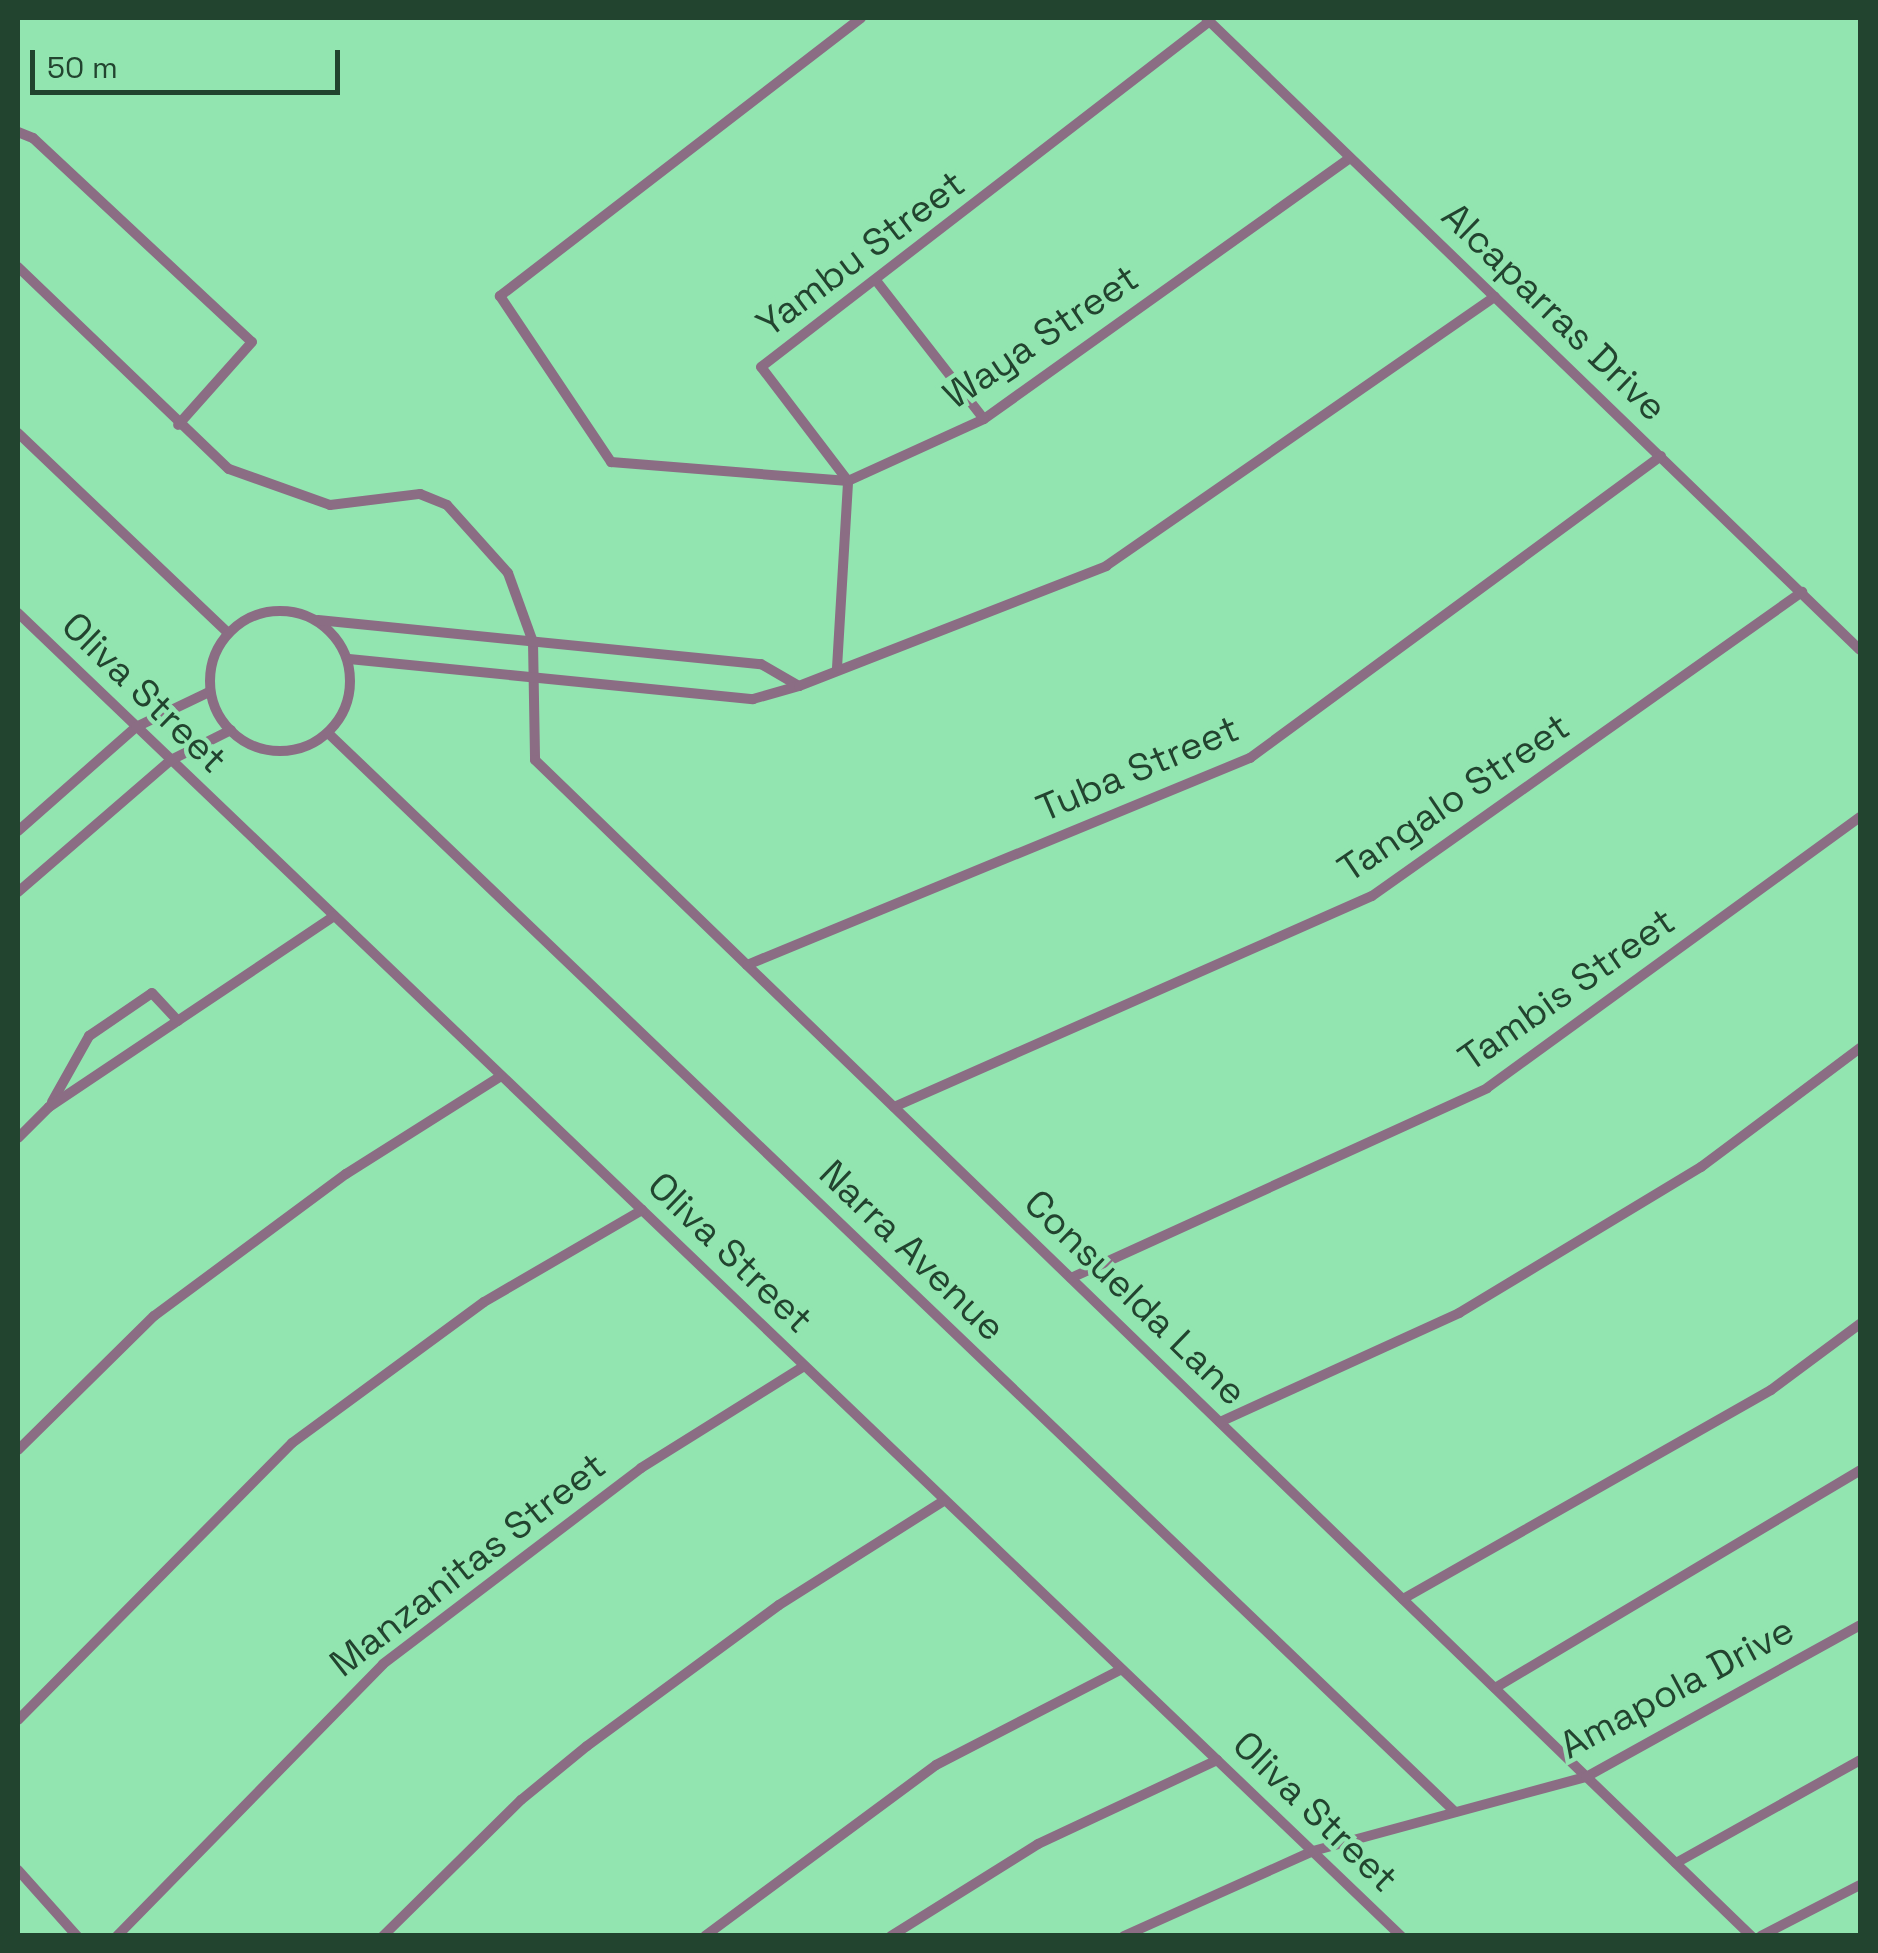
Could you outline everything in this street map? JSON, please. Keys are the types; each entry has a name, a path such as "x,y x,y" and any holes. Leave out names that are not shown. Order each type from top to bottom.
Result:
{"street":[{"name":"Waya Street","path":"861,18 500,296 611,462 848,481 984,419 1349,159"},
{"name":"Yambu Street","path":"848,481 761,367 878,283 1208,20"},
{"name":"Alcaparras Drive","path":"1208,20 1860,650"},
{"path":"18,132 32,138 252,342 178,424"},
{"path":"18,267 178,424 229,468 299,498 330,505 434,496 508,573 534,642"},
{"path":"878,283 984,419"},
{"path":"349,660 752,699 798,686 1106,566 1494,297"},
{"path":"18,433 228,634"},
{"name":"Tuba Street","path":"747,965 1250,758 1661,456"},
{"path":"837,668 848,481"},
{"name":"Tangalo Street","path":"894,1107 1372,896 1802,592"},
{"name":"Oliva Street","path":"18,613 1401,1936"},
{"path":"318,620 349,660 349,701 328,733 283,750 258,746 231,730 209,692 212,657 228,634 269,613 760,664 798,686"},
{"name":"Consuelda Lane","path":"534,642 531,680 536,760 1751,1936"},
{"path":"18,831 136,728 209,692"},
{"path":"18,892 171,760 231,730"},
{"name":"Narra Avenue","path":"328,733 1455,1812"},
{"name":"Tambis Street","path":"1071,1278 1486,1088 1860,817"},
{"path":"18,1138 48,1107 334,916"},
{"path":"48,1107 88,1036 152,992 178,1021"},
{"path":"1220,1422 1458,1313 1701,1167 1860,1048"},
{"path":"18,1450 154,1316 346,1174 502,1076"},
{"path":"18,1720 292,1443 484,1302 642,1210"},
{"path":"1403,1599 1771,1390 1860,1324"},
{"name":"Manzanitas Street","path":"117,1936 383,1664 641,1468 804,1366"},
{"path":"1495,1688 1860,1470"},
{"path":"384,1936 521,1800 587,1746 779,1604 945,1500"},
{"name":"Amapola Drive","path":"1124,1936 1313,1851 1586,1777 1860,1625"},
{"path":"705,1936 936,1764 1122,1669"},
{"path":"891,1936 1038,1844 1217,1760"},
{"path":"1676,1863 1860,1760"},
{"path":"18,1870 77,1936"},
{"path":"1762,1936 1860,1885"}]}
